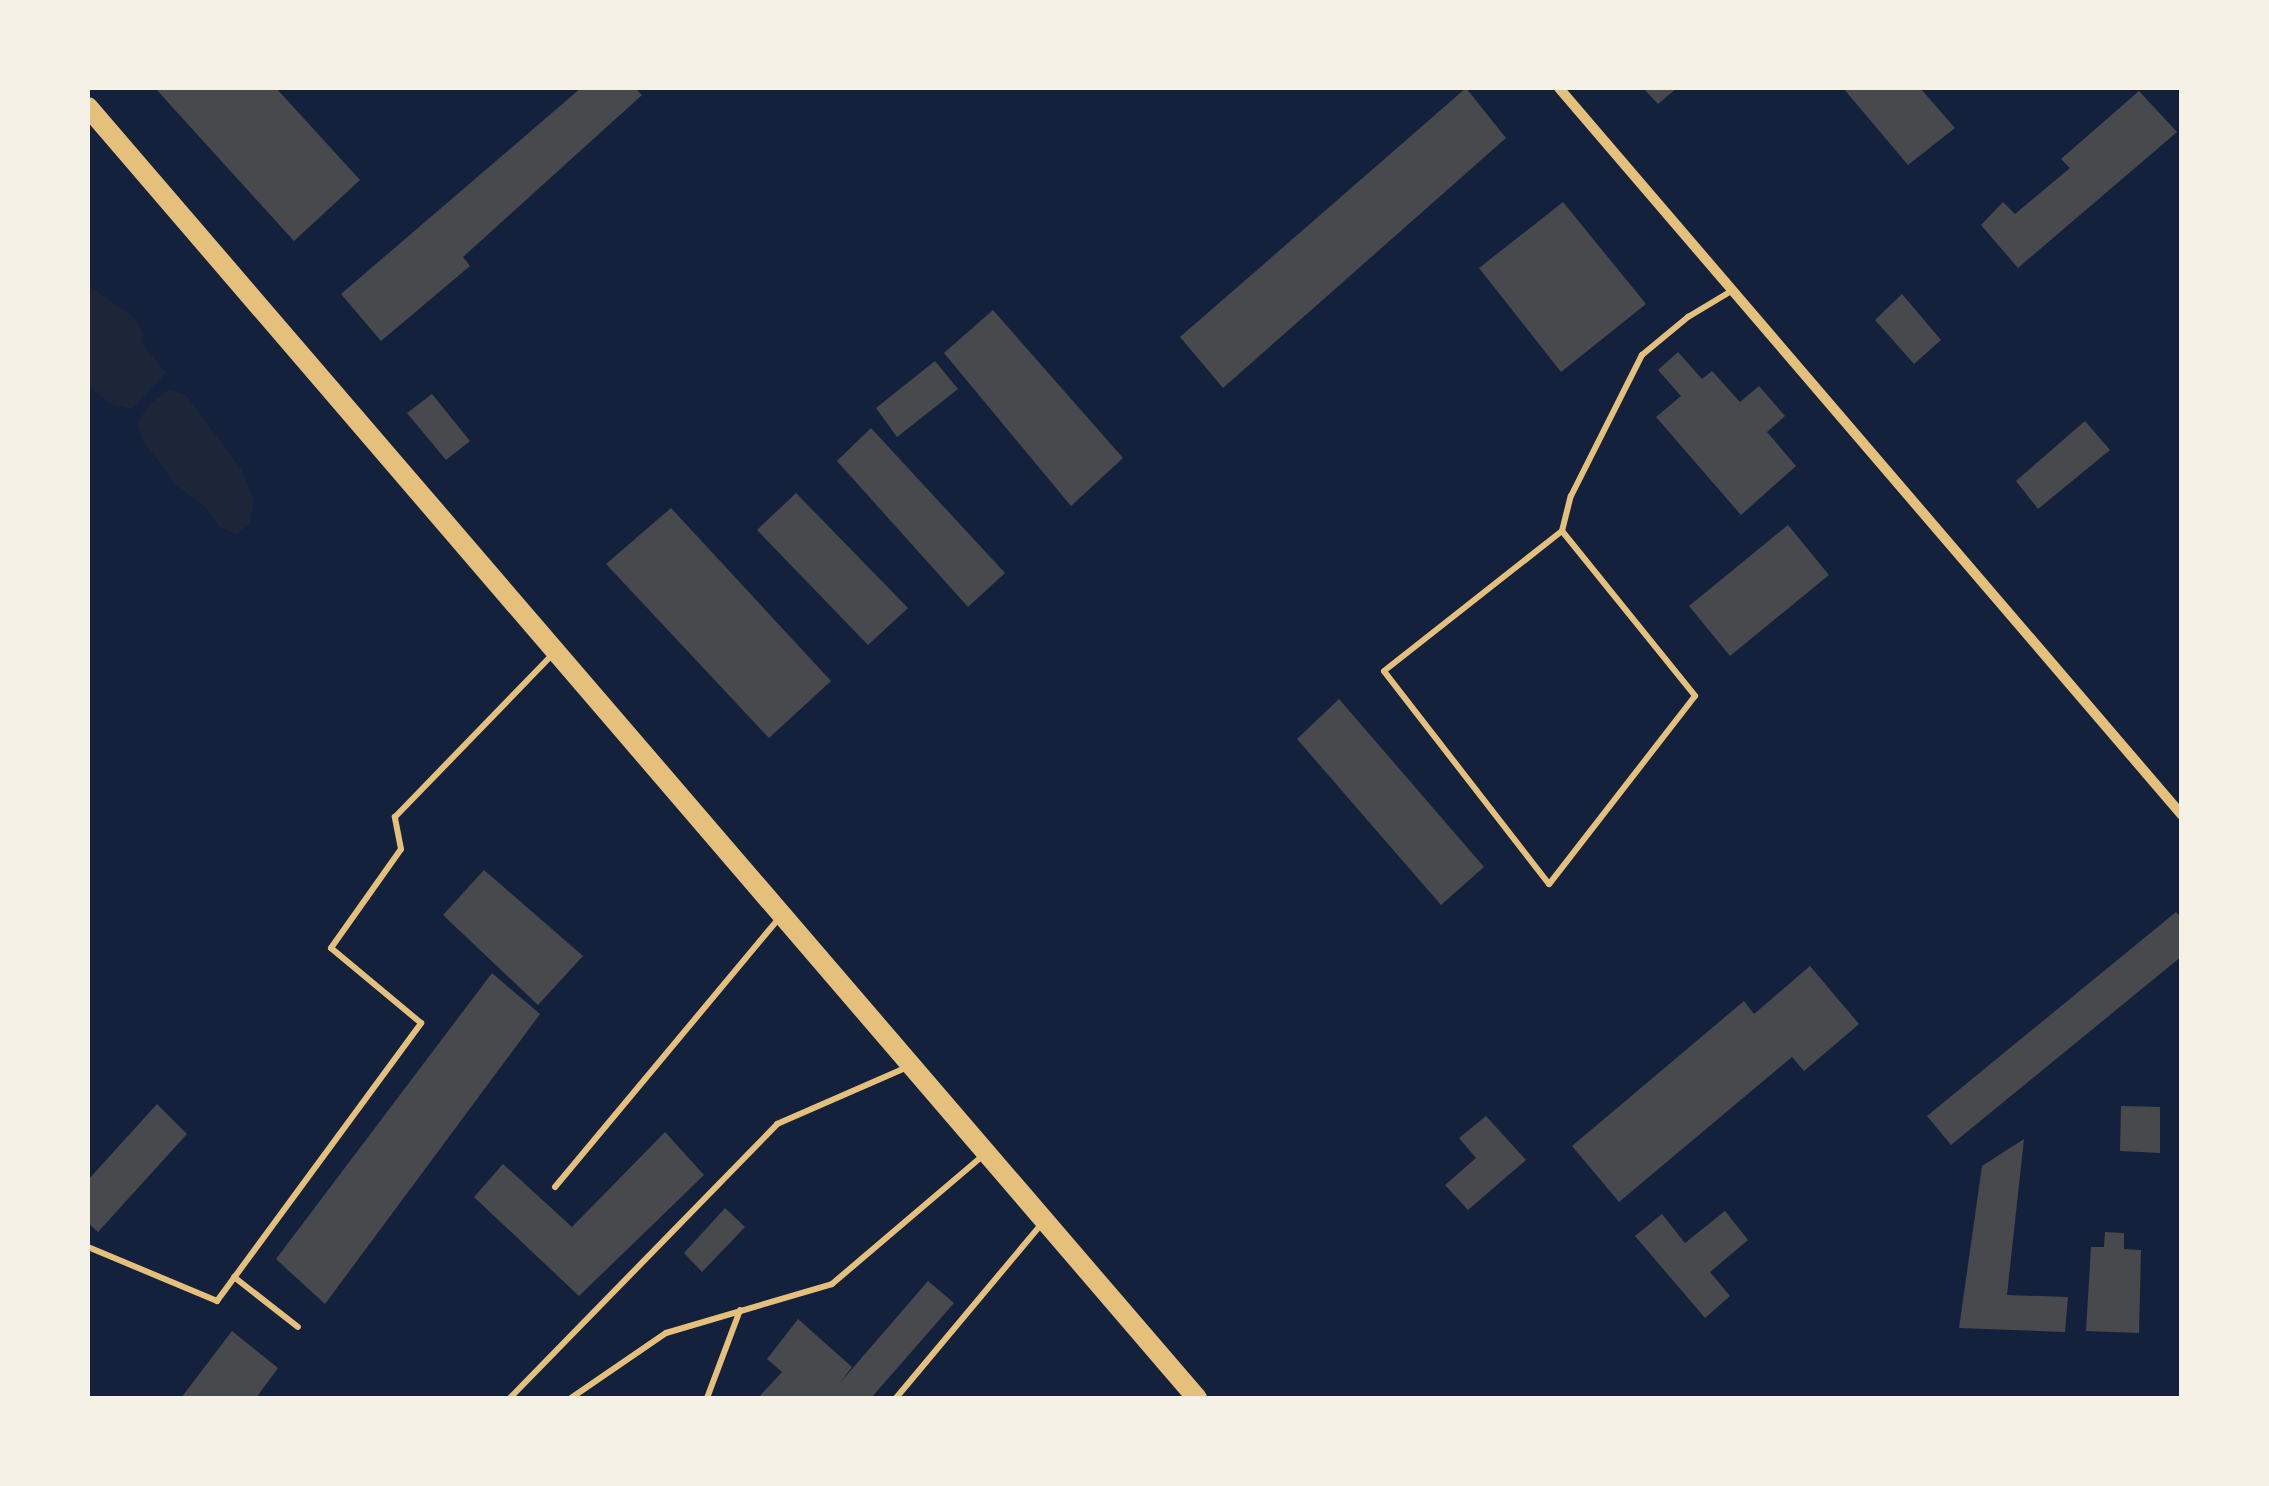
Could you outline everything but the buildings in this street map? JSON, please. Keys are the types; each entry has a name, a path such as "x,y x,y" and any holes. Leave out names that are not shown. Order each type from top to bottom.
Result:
{"main road":[{"path":"88,107 1196,1398"}],"street":[{"path":"1559,88 2182,815"}],"lane":[{"path":"1562,531 1695,696 1548,884 1384,671 1562,531 1571,496 1642,355 1688,317 1733,290"},
{"path":"88,1248 217,1301 421,1023 332,948 401,849 395,817 555,652"},
{"path":"555,1188 782,916"},
{"path":"510,1398 776,1124 911,1066"},
{"path":"571,1398 666,1332 832,1284 986,1153"},
{"path":"896,1398 1044,1220"},
{"path":"234,1277 298,1327"},
{"path":"707,1398 741,1309"}],"shaded area":[{"path":"88,285 135,318 143,334 141,342 166,373 132,409 113,405 88,386"},
{"path":"169,390 185,394 242,470 254,500 250,524 236,534 221,528 204,506 176,485 142,439 137,423 150,404"}]}
